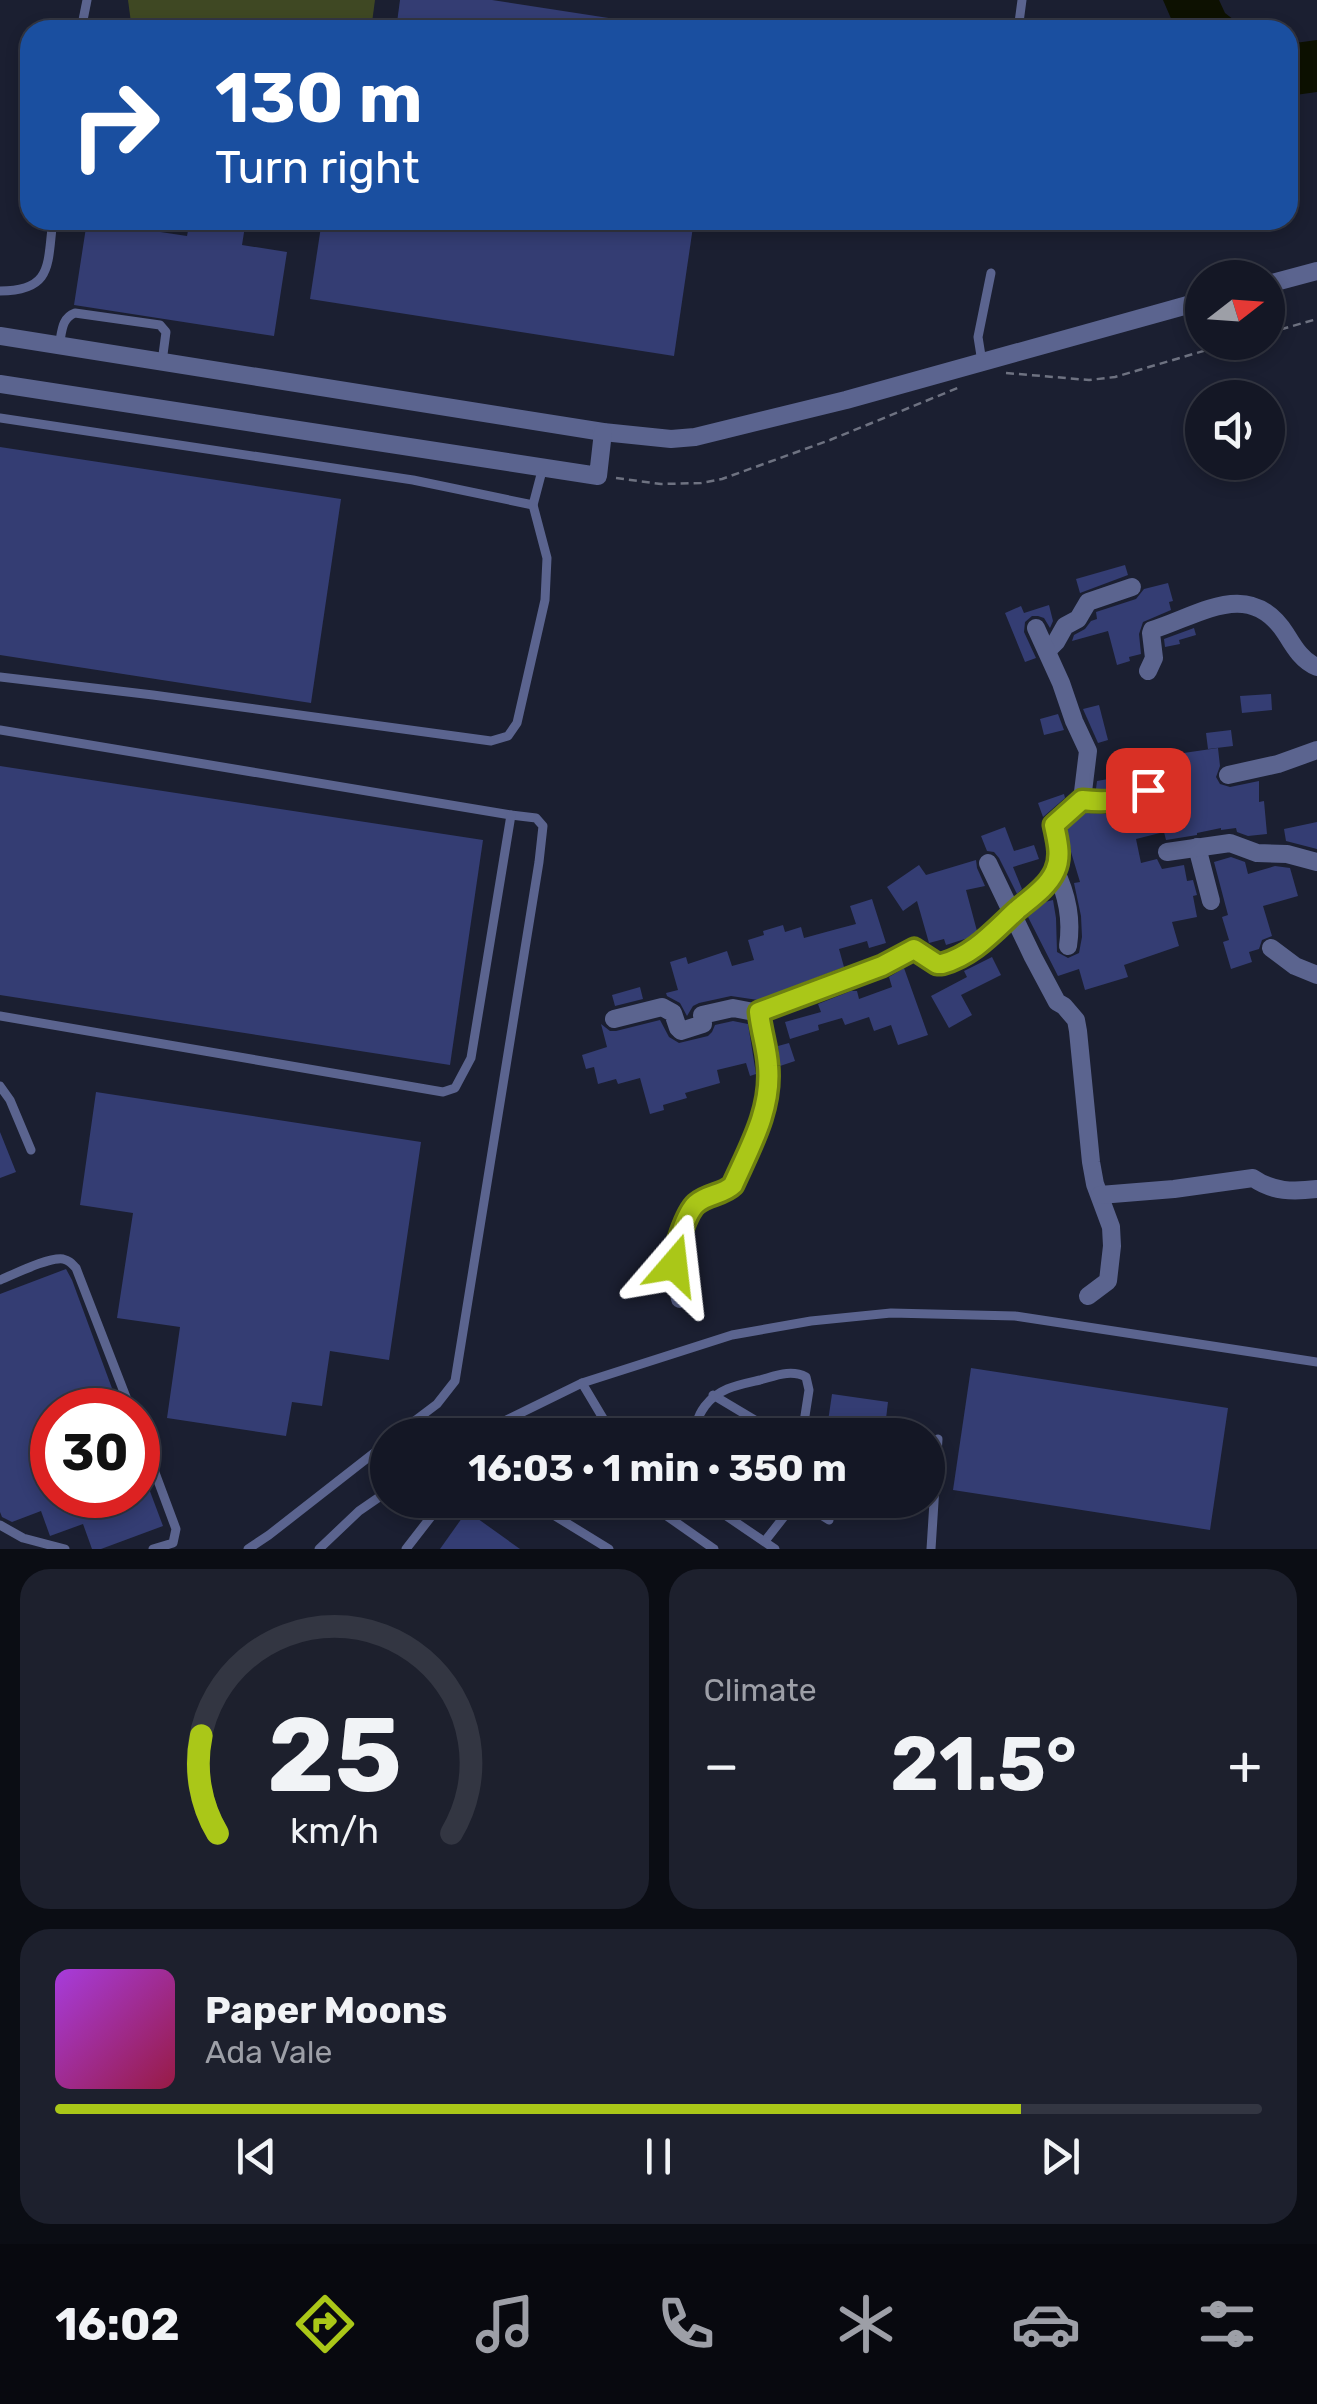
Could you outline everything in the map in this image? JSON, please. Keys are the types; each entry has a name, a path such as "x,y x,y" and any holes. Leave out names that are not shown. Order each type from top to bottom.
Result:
{"street":[{"path":"1285,279 1317,271"},
{"path":"0,336 603,432 671,439 694,437 846,400 1185,306"},
{"path":"0,384 598,476 603,432"},
{"path":"1047,651 1065,626 1078,619 1088,602 1132,587"},
{"path":"1148,671 1154,658 1152,630 1230,604 1256,606 1268,613 1298,653 1317,667"},
{"path":"614,1019 662,1007 673,1012 681,1031 703,1024 702,1014 732,1008 759,1012 882,966 914,949 937,964 951,962 986,940 1050,878 1058,850 1054,823 1082,800 1088,750 1036,628"},
{"path":"1228,775 1317,750"},
{"path":"1082,800 1106,803 1148,790"},
{"path":"1167,852 1230,844 1317,862"},
{"path":"1197,847 1211,901"},
{"path":"988,863 1057,1002 1076,1020 1090,1162 1112,1246 1108,1281 1088,1296"},
{"path":"1050,878 1064,894 1069,914 1068,946"},
{"path":"1271,948 1295,966 1317,975"},
{"path":"680,1299 673,1254 690,1213 701,1200 733,1185 764,1115 768,1073 759,1012"},
{"path":"1100,1194 1253,1178 1277,1190 1317,1189"}],"lane":[{"path":"0,291 34,286 46,272 52,230"},
{"path":"982,362 978,337 991,274"},
{"path":"59,346 64,321 75,313 160,325 166,332 162,362"},
{"path":"0,418 413,480 533,505"},
{"path":"0,678 491,741 508,736 517,723 545,600 548,558 533,505 544,467"},
{"path":"0,730 536,818 544,826 455,1381 437,1404 418,1418"},
{"path":"0,1016 442,1092 455,1088 471,1058 510,815"},
{"path":"0,1086 31,1150"},
{"path":"0,1280 51,1260 72,1264 122,1388"},
{"path":"512,1418 582,1383 732,1335 811,1321 891,1313 1015,1316 1317,1362"},
{"path":"699,1418 713,1395 787,1373 806,1377 809,1390 805,1418"},
{"path":"582,1383 603,1418"},
{"path":"713,1395 752,1418"},
{"path":"248,1549 370,1456"},
{"path":"153,1549 172,1543 176,1528 160,1485"},
{"path":"319,1549 370,1503"},
{"path":"406,1549 430,1518"},
{"path":"558,1518 609,1549"},
{"path":"670,1518 714,1549"},
{"path":"730,1518 775,1549"},
{"path":"765,1541 782,1518"},
{"path":"931,1549 933,1518"},
{"path":"0,1525 37,1546 66,1549"}],"path":[{"path":"1285,328 1317,319"},
{"path":"1002,374 1097,380 1185,356"},
{"path":"598,476 661,484 722,479 960,387"}],"green space":[{"path":"128,0 375,0 372,20 131,20"}],"shaded area":[{"path":"1163,0 1219,0 1225,13 1234,20 1172,20"},
{"path":"1317,40 1317,92 1298,95 1298,43"}],"building":[{"path":"400,0 492,0 622,20 397,20"},
{"path":"86,230 147,230 187,236 188,230 244,230 242,245 287,252 274,336 74,305"},
{"path":"320,230 693,230 674,356 310,299"},
{"path":"0,447 341,499 311,703 0,655"},
{"path":"1125,565 1128,575 1080,593 1076,579"},
{"path":"1168,583 1171,610 1143,622 1139,634 1141,654 1129,657 1130,661 1117,665 1108,631 1072,641 1074,635 1097,619 1096,612 1136,599 1144,589"},
{"path":"1049,605 1053,621 1050,628 1038,616 1025,622 1024,632 1036,658 1025,662 1005,613 1021,606 1024,613"},
{"path":"1194,628 1196,635 1165,647 1164,639"},
{"path":"1271,694 1272,710 1242,713 1240,696"},
{"path":"1099,705 1108,740 1098,743 1083,709"},
{"path":"1058,714 1064,730 1044,735 1040,719"},
{"path":"1231,730 1233,746 1208,749 1206,733"},
{"path":"1218,748 1220,766 1216,777 1220,784 1230,787 1259,781 1259,802 1264,801 1267,834 1248,836 1236,828 1221,828 1166,840 1164,832 1136,839 1141,863 1157,859 1162,869 1184,865 1187,881 1193,880 1197,895 1193,896 1197,917 1172,922 1179,946 1124,965 1128,977 1085,990 1079,969 1058,976 1028,917 1053,900 1057,952 1068,958 1079,953 1081,916 1074,883 1080,882 1067,828 1086,813 1135,809 1154,801 1160,792 1159,784 1150,778 1107,789 1096,789 1097,781 1114,778 1112,768 1142,763 1142,759"},
{"path":"0,766 483,840 450,1065 0,995"},
{"path":"1064,794 1065,798 1043,817 1038,803"},
{"path":"1317,822 1317,849 1286,841 1284,829"},
{"path":"1005,827 1014,851 1034,845 1039,859 1013,867 1022,889 1017,894 999,858 987,851 981,836"},
{"path":"1231,857 1245,862 1248,874 1275,866 1290,868 1298,896 1263,906 1272,936 1262,940 1259,949 1249,952 1252,962 1231,969 1223,942 1229,940 1222,917 1228,915 1214,862"},
{"path":"976,860 985,886 966,890 977,931 946,945 944,939 929,943 917,901 903,911 887,887 919,865 926,875"},
{"path":"872,899 886,943 869,948 867,941 839,949 844,967 758,1000 731,996 699,1003 687,1016 680,1003 667,996 666,993 678,990 670,962 686,957 688,964 727,951 732,966 754,960 748,940 764,935 763,931 783,925 785,932 801,927 804,938 856,924 850,906"},
{"path":"992,957 1001,975 961,995 972,1015 949,1028 931,996 967,977 964,971"},
{"path":"904,968 928,1035 898,1045 891,1025 874,1031 869,1017 845,1025 842,1018 790,1039 785,1022 821,1012 818,1004 851,991 857,991 859,999 892,987 889,977"},
{"path":"640,987 643,999 615,1006 612,995"},
{"path":"660,1020 669,1037 679,1043 708,1036 715,1025 733,1021 748,1024 756,1074 750,1076 746,1063 717,1070 720,1083 685,1093 687,1098 663,1105 664,1110 650,1114 640,1078 598,1084 594,1067 586,1069 582,1055 607,1047 601,1024 616,1031"},
{"path":"789,1043 795,1061 780,1066 778,1046"},
{"path":"96,1092 421,1142 389,1360 330,1351 322,1406 292,1402 286,1436 167,1418 180,1327 117,1318 133,1213 80,1205"},
{"path":"0,1132 16,1172 0,1178"},
{"path":"66,1269 112,1388 30,1388 30,1515 12,1522 0,1512 0,1294"},
{"path":"971,1368 1228,1408 1210,1530 953,1490"},
{"path":"832,1394 888,1402 886,1418 828,1418"},
{"path":"44,1518 160,1518 163,1526 101,1549 92,1549 83,1524 50,1536"},
{"path":"462,1518 477,1518 520,1549 440,1549"}],"route":[{"path":"674,1265 673,1254 690,1213 701,1200 733,1185 764,1115 768,1073 759,1012 882,966 914,949 937,964 951,962 971,951 1045,886 1058,857 1054,825 1057,820 1082,800 1106,803 1148,790"}]}
